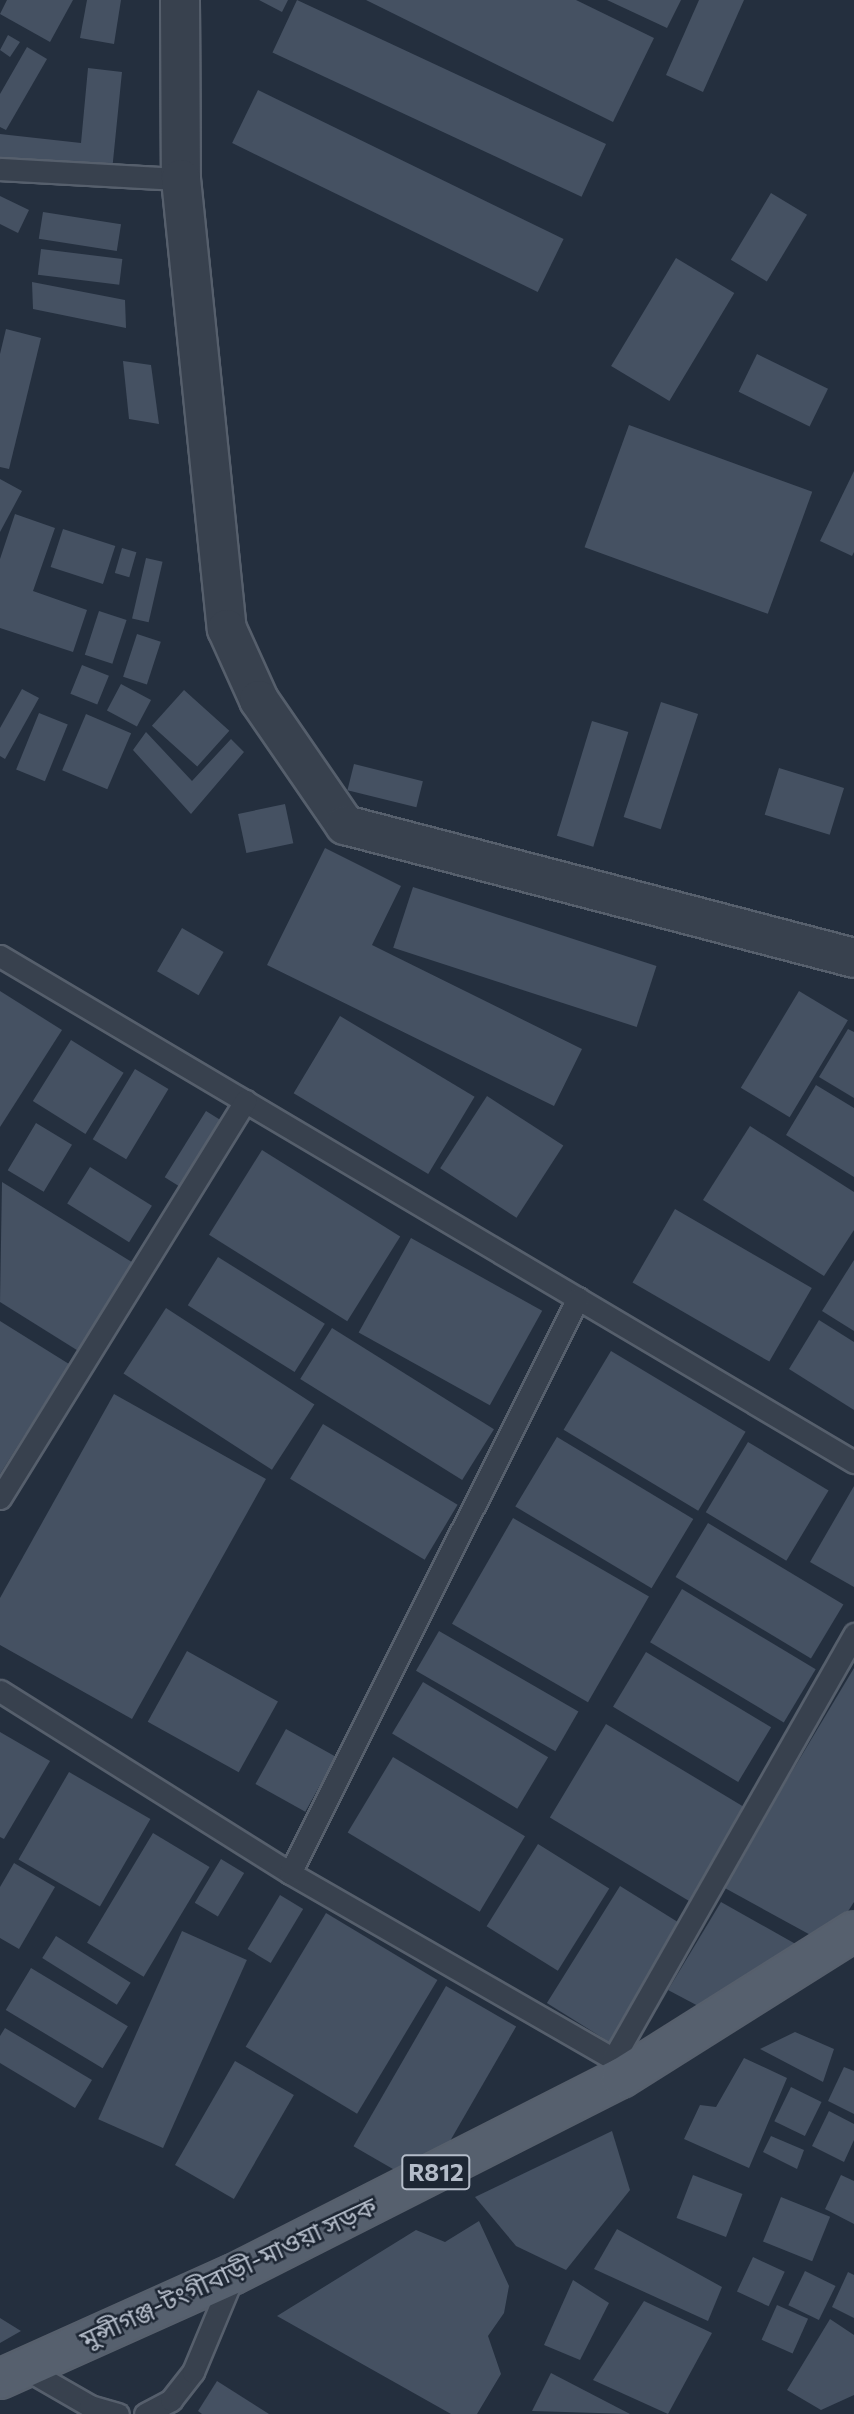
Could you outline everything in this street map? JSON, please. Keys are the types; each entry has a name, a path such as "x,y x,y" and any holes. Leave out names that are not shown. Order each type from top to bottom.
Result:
{"main road":[{"name":"মুন্সীগঞ্জ-টংগীবাড়ী-মাওয়া সড়ক","path":"12,2373 234,2274 617,2068 854,1931"}],"street":[{"path":"180,0 181,179 227,629 259,701 345,825 854,958"}],"lane":[{"path":"0,169 181,179"},
{"path":"0,956 854,1462"},
{"path":"0,1498 245,1101"},
{"path":"290,1873 578,1298"},
{"path":"0,1691 290,1873 617,2068 854,1634"},
{"path":"145,2414 170,2400 193,2372 234,2274"},
{"path":"12,2373 90,2406 118,2414"}],"building":[{"path":"7,0 73,0 50,42 0,14"},
{"path":"87,0 121,0 114,44 80,38"},
{"path":"259,0 288,0 282,12"},
{"path":"297,0 606,144 582,197 272,53"},
{"path":"366,0 576,0 654,38 613,122"},
{"path":"607,0 681,0 667,28"},
{"path":"699,0 744,0 703,92 666,75"},
{"path":"8,35 20,42 10,57 0,50"},
{"path":"27,47 47,59 6,130 0,127 0,94"},
{"path":"88,68 122,72 112,171 0,160 0,134 81,143"},
{"path":"258,90 564,239 538,292 232,143"},
{"path":"771,193 807,215 767,281 731,260"},
{"path":"0,196 29,210 18,233 0,224"},
{"path":"43,212 121,224 117,251 39,239"},
{"path":"41,249 122,259 119,285 38,275"},
{"path":"676,258 734,293 669,401 611,366"},
{"path":"32,282 125,300 126,328 33,309"},
{"path":"6,329 41,338 9,469 0,467 0,354"},
{"path":"757,354 828,389 810,426 739,392"},
{"path":"123,361 151,365 159,424 129,419"},
{"path":"629,425 812,492 768,614 585,547"},
{"path":"854,471 854,552 852,556 820,541"},
{"path":"0,479 22,491 0,532"},
{"path":"15,514 55,528 33,591 87,610 73,652 0,628 0,559"},
{"path":"63,529 115,546 103,584 51,567"},
{"path":"122,548 136,552 129,577 115,573"},
{"path":"146,558 163,562 149,622 132,618"},
{"path":"99,611 127,620 112,664 85,655"},
{"path":"137,634 161,642 147,685 123,677"},
{"path":"82,665 109,676 97,705 70,694"},
{"path":"121,684 151,700 137,726 107,710"},
{"path":"22,689 39,698 5,759 0,756 0,728"},
{"path":"184,690 229,731 197,766 152,726"},
{"path":"661,702 698,714 661,829 624,817"},
{"path":"39,713 68,725 45,781 16,770"},
{"path":"86,714 131,733 107,789 62,770"},
{"path":"592,721 628,732 593,847 557,836"},
{"path":"146,732 192,781 231,739 244,752 191,814 133,750"},
{"path":"354,764 423,781 416,807 347,790"},
{"path":"779,768 844,788 830,835 765,815"},
{"path":"285,804 293,843 246,853 238,814"},
{"path":"325,848 401,886 372,945 582,1049 554,1106 267,965"},
{"path":"413,887 656,966 637,1027 393,948"},
{"path":"182,928 224,952 199,995 157,971"},
{"path":"0,991 62,1030 0,1127"},
{"path":"799,991 848,1020 790,1117 741,1088"},
{"path":"340,1016 475,1097 428,1174 294,1093"},
{"path":"848,1029 854,1032 854,1098 819,1077"},
{"path":"71,1040 124,1073 85,1134 33,1101"},
{"path":"135,1069 168,1089 126,1159 93,1139"},
{"path":"816,1085 854,1108 854,1177 786,1135"},
{"path":"487,1096 563,1146 516,1218 440,1168"},
{"path":"206,1111 237,1130 195,1196 165,1177"},
{"path":"36,1123 72,1145 44,1192 8,1170"},
{"path":"750,1126 854,1192 854,1230 824,1276 703,1200"},
{"path":"262,1150 400,1236 347,1321 209,1235"},
{"path":"90,1167 152,1206 129,1242 67,1203"},
{"path":"2,1182 135,1264 80,1352 0,1302"},
{"path":"675,1209 812,1288 769,1362 632,1283"},
{"path":"411,1238 542,1311 490,1405 359,1332"},
{"path":"218,1257 325,1324 295,1372 188,1305"},
{"path":"854,1260 854,1331 822,1311"},
{"path":"166,1308 314,1404 272,1470 124,1373"},
{"path":"819,1320 854,1342 854,1410 789,1369"},
{"path":"0,1321 69,1364 0,1474"},
{"path":"332,1328 494,1429 462,1480 300,1379"},
{"path":"611,1351 746,1432 698,1511 564,1430"},
{"path":"114,1394 266,1479 132,1719 0,1645 0,1598"},
{"path":"323,1424 458,1505 425,1560 290,1479"},
{"path":"557,1437 693,1519 652,1588 515,1506"},
{"path":"748,1442 829,1490 786,1561 706,1512"},
{"path":"854,1486 854,1587 810,1562"},
{"path":"513,1518 649,1596 588,1702 452,1624"},
{"path":"708,1523 843,1604 811,1658 676,1577"},
{"path":"682,1589 816,1669 784,1722 650,1642"},
{"path":"439,1631 578,1712 555,1751 416,1671"},
{"path":"187,1651 278,1701 239,1772 148,1722"},
{"path":"646,1652 771,1727 738,1782 613,1707"},
{"path":"854,1668 854,1902 827,1944 723,1887"},
{"path":"423,1682 548,1757 517,1809 392,1733"},
{"path":"606,1724 758,1815 702,1909 550,1817"},
{"path":"286,1729 336,1757 305,1812 255,1784"},
{"path":"0,1732 50,1761 4,1839 0,1837"},
{"path":"393,1757 525,1836 480,1912 348,1832"},
{"path":"69,1772 150,1819 100,1906 18,1859"},
{"path":"153,1833 210,1867 144,1977 87,1943"},
{"path":"538,1844 609,1889 558,1971 487,1926"},
{"path":"221,1859 244,1873 218,1917 195,1903"},
{"path":"14,1863 55,1887 19,1949 0,1938 0,1887"},
{"path":"620,1886 687,1928 614,2045 547,2003"},
{"path":"280,1895 303,1909 271,1963 248,1949"},
{"path":"721,1902 808,1951 702,2008 668,1990"},
{"path":"326,1913 437,1980 357,2114 246,2047"},
{"path":"182,1931 247,1960 163,2148 98,2119"},
{"path":"56,1936 131,1983 117,2005 42,1958"},
{"path":"31,1968 128,2026 103,2068 6,2010"},
{"path":"446,1986 516,2026 424,2187 354,2146"},
{"path":"5,2028 92,2080 75,2108 0,2063 0,2036"},
{"path":"795,2032 834,2049 823,2082 760,2049"},
{"path":"744,2058 787,2078 749,2168 684,2139 700,2105 716,2107"},
{"path":"235,2061 294,2095 234,2199 175,2165"},
{"path":"844,2067 854,2071 854,2114 828,2101"},
{"path":"791,2087 822,2102 805,2136 774,2121"},
{"path":"829,2111 854,2124 854,2140 844,2162 812,2146"},
{"path":"612,2131 630,2190 566,2270 516,2246 475,2197"},
{"path":"771,2136 804,2150 797,2169 763,2152"},
{"path":"693,2175 742,2194 726,2237 677,2218"},
{"path":"841,2175 854,2181 854,2224 825,2209"},
{"path":"781,2197 830,2217 812,2261 763,2242"},
{"path":"479,2221 509,2286 504,2313 488,2336 501,2374 477,2414 451,2414 277,2316 416,2230 445,2242"},
{"path":"617,2229 722,2287 708,2321 594,2269"},
{"path":"753,2257 785,2272 769,2306 737,2291"},
{"path":"805,2271 836,2286 819,2320 788,2305"},
{"path":"848,2272 854,2275 854,2318 832,2307"},
{"path":"573,2280 609,2303 580,2360 544,2345"},
{"path":"644,2301 712,2333 668,2414 593,2380"},
{"path":"777,2305 808,2319 793,2354 762,2340"},
{"path":"0,2318 21,2331 0,2343"},
{"path":"830,2319 854,2335 854,2395 821,2410 787,2390"},
{"path":"551,2373 630,2414 532,2411"},
{"path":"217,2381 269,2414 202,2414 198,2411"}]}
